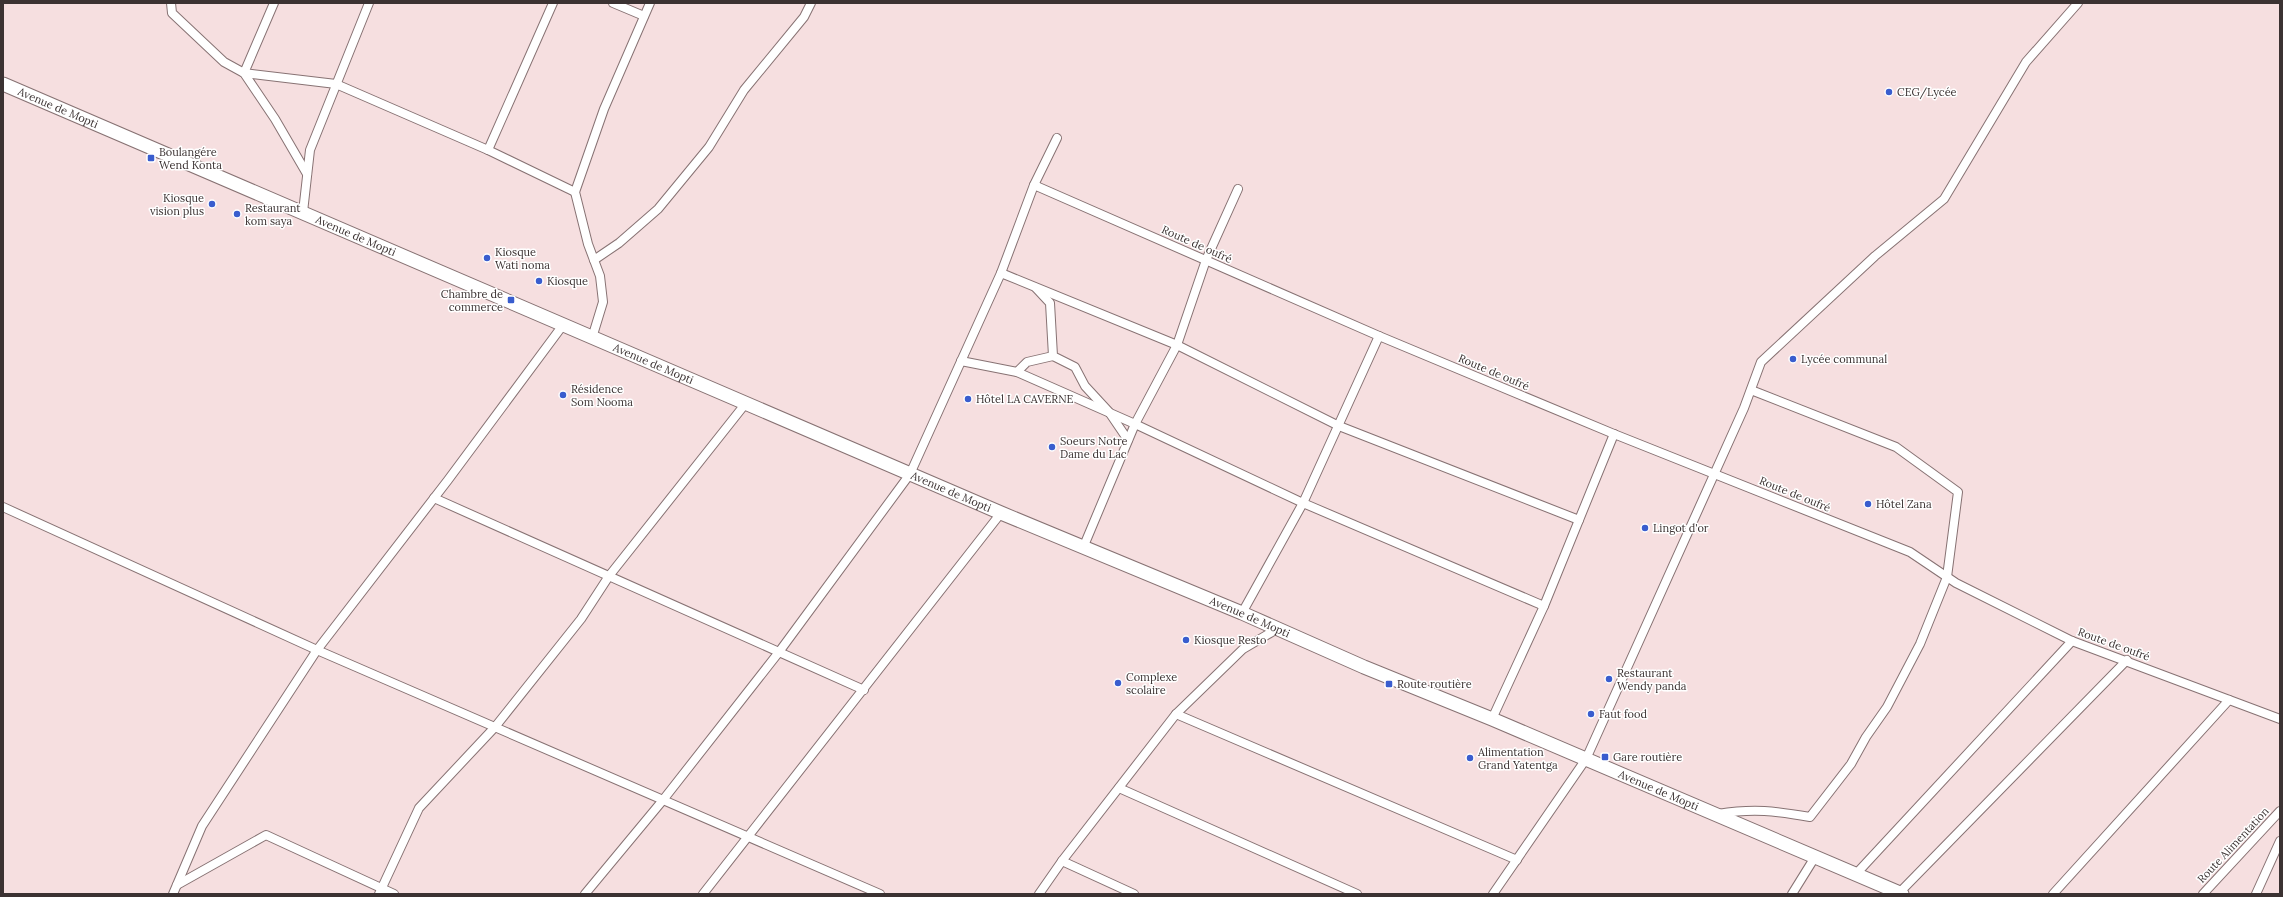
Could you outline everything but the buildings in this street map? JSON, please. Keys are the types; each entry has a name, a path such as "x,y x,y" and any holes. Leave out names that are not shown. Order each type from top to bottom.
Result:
{"main road":[{"name":"Avenue de Mopti","path":"3,84 1083,548 1242,613 1364,667 1492,719 1901,893"}],"street":[{"path":"171,3 172,13 224,62 244,73 336,84 488,150 575,192"},
{"path":"244,73 274,3"},
{"path":"303,212 310,150 369,3"},
{"path":"488,150 553,3"},
{"path":"613,3 644,16"},
{"path":"592,338 603,302 600,276 575,192 604,109 650,3"},
{"path":"594,260 619,243 658,209 709,147 744,90 804,17 811,3"},
{"path":"1493,894 1586,759 1715,473 1762,362 1874,256 1944,199 2026,62 2078,3"},
{"path":"244,73 275,119 308,174"},
{"path":"585,894 663,800 779,652 910,474 1001,273 1034,185 1057,138"},
{"name":"Route de oufré","path":"1034,185 1379,336 1614,434 1910,552 1947,577 2072,641 2127,660 2280,719"},
{"path":"1083,548 1135,424 1177,345 1206,260 1238,190"},
{"path":"1001,273 1177,345 1339,426 1579,520"},
{"path":"1034,286 1050,303 1053,356"},
{"path":"173,894 202,826 317,650 434,498 563,325"},
{"path":"1242,613 1303,503 1379,336"},
{"path":"1017,372 1027,362 1053,356 1075,367 1085,386 1109,412 1128,440"},
{"path":"961,361 1017,372 1109,412 1303,503 1544,606"},
{"path":"1716,815 1746,809 1778,811 1810,817 1852,764 1866,738 1887,707 1920,644 1947,577 1958,492 1896,447 1751,390"},
{"path":"381,891 419,808 495,727 581,619 609,576 746,403"},
{"path":"1492,719 1544,606 1614,434"},
{"path":"434,498 864,690"},
{"path":"3,507 317,650 880,894"},
{"path":"704,894 1001,513"},
{"path":"1039,894 1062,860 1176,714 1243,649 1277,629"},
{"path":"1856,874 2072,641"},
{"path":"1901,893 2127,660"},
{"path":"2053,894 2229,700"},
{"path":"1176,714 1517,860"},
{"path":"1119,788 1356,894"},
{"name":"Route Alimentation","path":"2202,894 2280,811"},
{"path":"177,885 266,835 381,891 394,894"},
{"path":"2256,894 2278,852 2280,841"},
{"path":"1792,894 1815,857"},
{"path":"1062,860 1134,894"}],"place":[{"name":"CEG/Lycée","path":"1889,92"},
{"name":"Boulangére Wend Konta","path":"151,158"},
{"name":"Kiosque vision plus","path":"212,204"},
{"name":"Restaurant kom saya","path":"237,214"},
{"name":"Kiosque Wati noma","path":"487,258"},
{"name":"Kiosque","path":"539,281"},
{"name":"Chambre de commerce","path":"511,300"},
{"name":"Lycée communal","path":"1793,359"},
{"name":"Résidence Som Nooma","path":"563,395"},
{"name":"Hôtel LA CAVERNE","path":"968,399"},
{"name":"Soeurs Notre Dame du Lac","path":"1052,447"},
{"name":"Hôtel Zana","path":"1868,504"},
{"name":"Lingot d'or","path":"1645,528"},
{"name":"Kiosque Resto","path":"1186,640"},
{"name":"Restaurant Wendy panda","path":"1609,679"},
{"name":"Complexe scolaire","path":"1118,683"},
{"name":"Route routière","path":"1389,684"},
{"name":"Faut food","path":"1591,714"},
{"name":"Gare routière","path":"1605,757"},
{"name":"Alimentation Grand Yatentga","path":"1470,758"}]}
